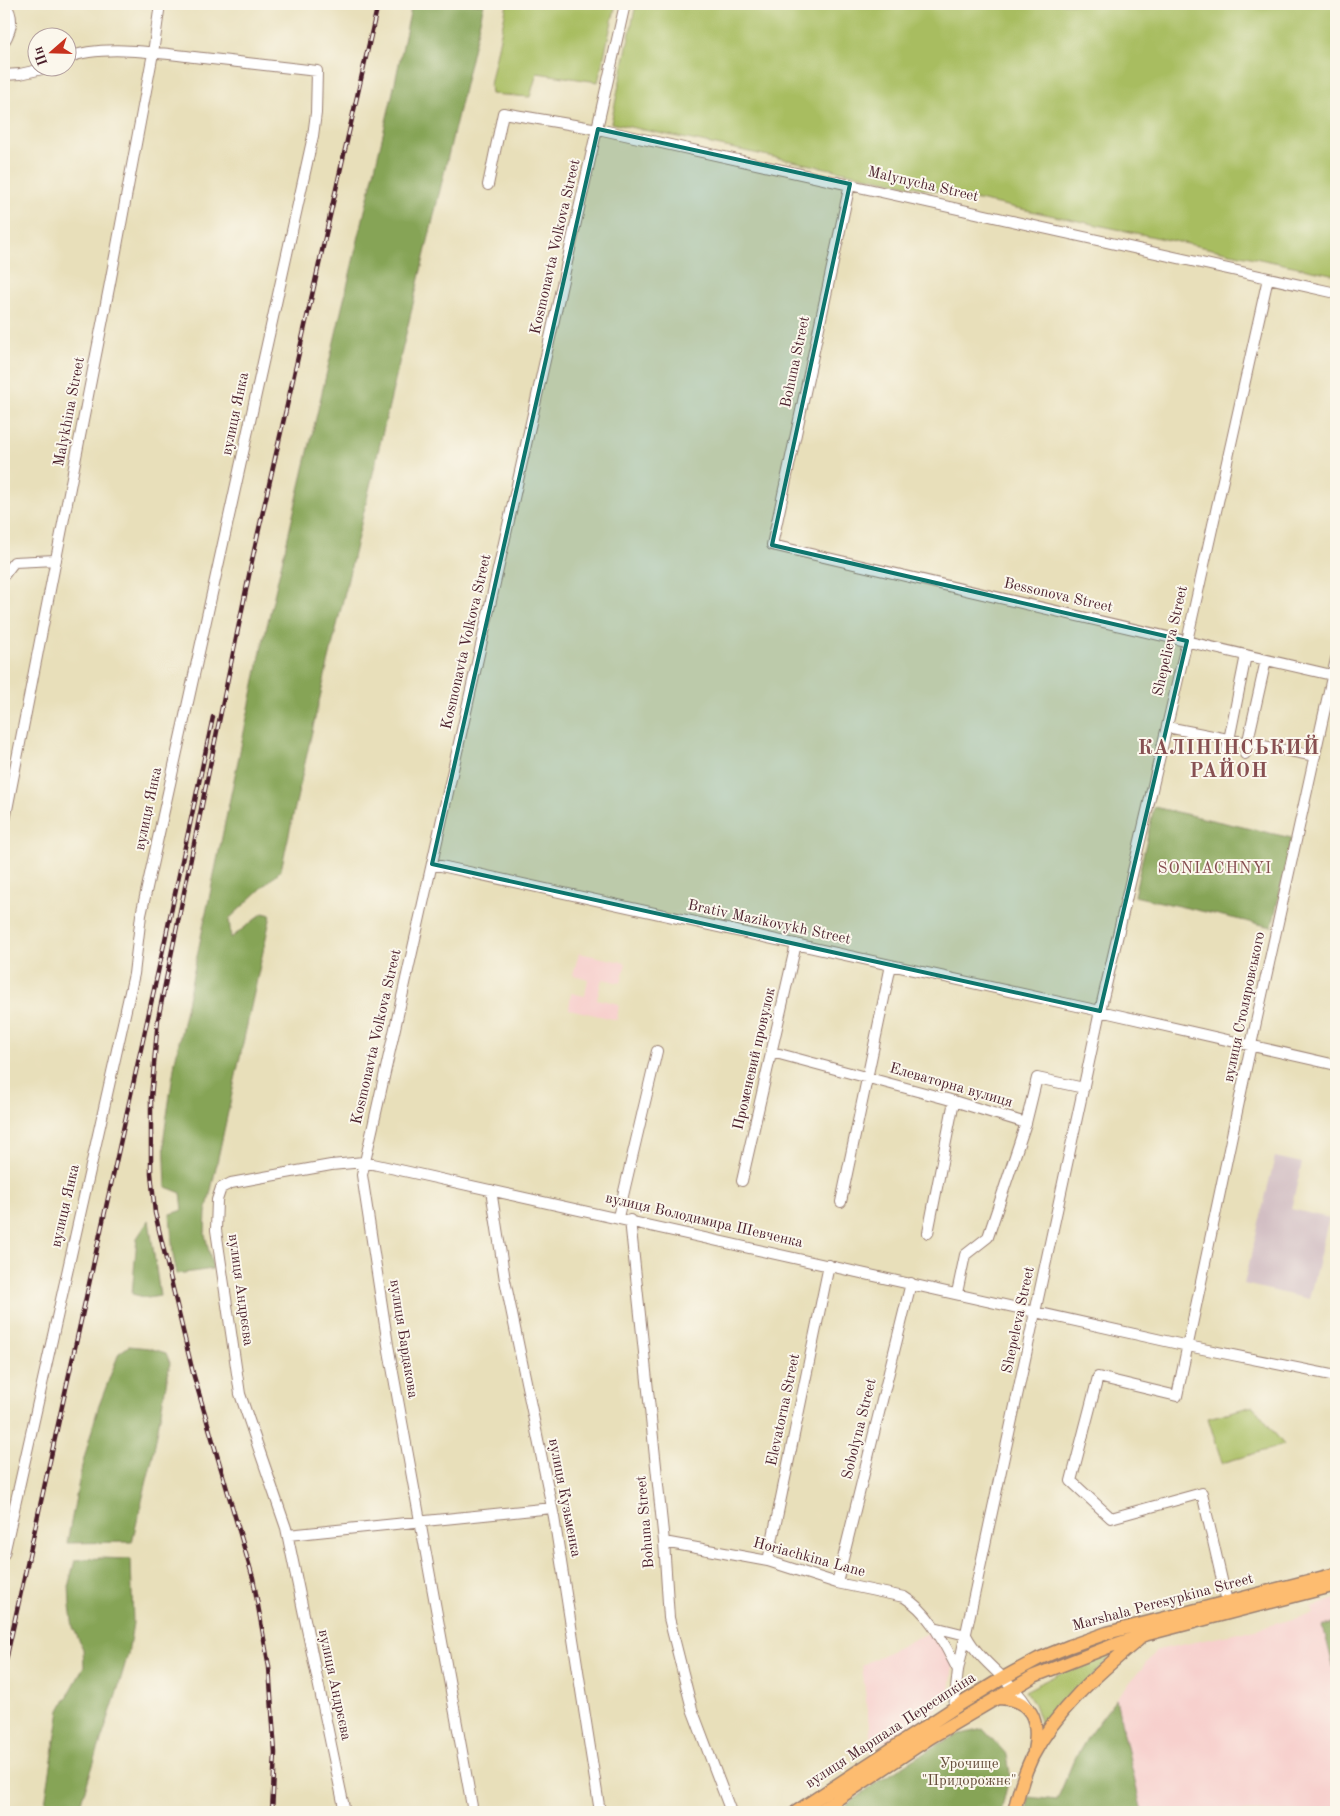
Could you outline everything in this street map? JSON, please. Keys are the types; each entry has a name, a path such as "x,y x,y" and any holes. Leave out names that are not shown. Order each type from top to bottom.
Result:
{"main road":[{"name":"Marshala Peresypkina Street","path":"1003,1678 1038,1659 1070,1646 1141,1624 1336,1574"},
{"name":"Marshala Peresypkina Street","path":"996,1698 1034,1676 1110,1646 1144,1635 1336,1585"},
{"path":"1014,1812 1024,1776 1033,1756 1056,1721 1072,1701 1097,1676 1144,1635"},
{"name":"вулиця Маршала Пересипкіна","path":"796,1812 1003,1678"},
{"path":"996,1698 1011,1698 1030,1709 1035,1722 1037,1736 1033,1756"},
{"name":"вулиця Маршала Пересипкіна","path":"818,1812 931,1737 996,1698"}],"street":[{"path":"4,42 12,22 10,10 5,4"},
{"name":"Malykhina Street","path":"4,824 153,53 160,4"},
{"name":"Kosmonavta Volkova Street","path":"364,1162 625,4"},
{"path":"78,55 98,51 153,53"},
{"name":"вулиця Янка","path":"4,1554 134,974 141,915 313,136 316,113 317,71 153,53"},
{"path":"4,75 28,72"},
{"name":"Malynycha Street","path":"488,185 503,113 598,129 1336,293"},
{"name":"Bohuna Street","path":"772,545 850,184"},
{"name":"Shepelieva Street","path":"1100,1011 1187,641 1268,278"},
{"name":"Bessonova Street","path":"772,545 1334,676"},
{"path":"4,575 14,562 56,560"},
{"path":"1227,750 1246,655"},
{"name":"вулиця Столяровського","path":"1227,1602 1202,1493 1111,1518 1071,1481 1098,1377 1177,1396 1251,1045 1334,676 1336,659"},
{"path":"1245,754 1266,660"},
{"path":"1167,726 1315,756"},
{"name":"Brativ Mazikovykh Street","path":"432,864 1336,1064"},
{"name":"Променевий провулок","path":"742,1181 796,944"},
{"name":"Елеваторна вулиця","path":"842,1202 890,965"},
{"name":"Shepeleva Street","path":"954,1708 958,1670 1100,1011"},
{"path":"618,1217 657,1051"},
{"name":"Елеваторна вулиця","path":"772,1052 954,1101 1026,1123"},
{"path":"957,1293 965,1255 988,1237 1026,1123 1037,1078 1084,1088"},
{"path":"928,1233 954,1101"},
{"name":"вулиця Володимира Шевченка","path":"364,1162 618,1217 1188,1346 1336,1376"},
{"name":"вулиця Бардакова","path":"364,1162 363,1186 388,1345 473,1812"},
{"name":"вулиця Андрєєва","path":"345,1812 288,1535 240,1394 216,1239 217,1200 221,1188 231,1183 331,1165 364,1162"},
{"name":"вулиця Кузьменка","path":"492,1190 505,1280 552,1508 600,1812"},
{"name":"Bohuna Street","path":"630,1220 664,1542 669,1618 692,1709 731,1812"},
{"name":"Elevatorna Street","path":"768,1561 829,1265"},
{"name":"Sobolyna Street","path":"837,1583 911,1283"},
{"path":"288,1535 552,1508"},
{"name":"Horiachkina Lane","path":"664,1542 768,1561 837,1583 904,1597 912,1602 934,1627 958,1670"},
{"path":"934,1627 966,1635 980,1656 1014,1687 1030,1709"}],"highlighted area":[{"path":"598,129 850,184 772,545 1187,641 1100,1011 432,864"}],"shaded area":[{"path":"579,953 626,963 621,983 602,979 597,999 619,1004 617,1020 569,1009 571,993 585,996 588,979 573,975"},
{"path":"1275,1157 1302,1163 1291,1209 1329,1218 1309,1299 1244,1284"},
{"path":"1336,1599 1336,1623 1323,1626 1336,1678 1336,1812 1142,1812 1116,1699 1157,1650 1243,1632 1313,1614 1311,1607"},
{"path":"929,1632 954,1656 949,1700 872,1751 862,1665"}],"green space":[{"path":"412,4 484,4 281,870 229,919 231,938 263,913 271,915 206,1213 205,1234 213,1269 177,1274 173,1255 170,1214 183,1210 181,1193 166,1187 164,1136 175,1061 261,651"},
{"path":"507,4 616,4 598,82 537,73 530,97 491,94 490,85"},
{"path":"636,4 1336,4 1336,275 611,123"},
{"path":"1154,807 1292,838 1272,927 1134,896"},
{"path":"149,1220 160,1296 148,1298 132,1294 137,1238"},
{"path":"129,1346 149,1348 166,1353 170,1363 152,1460 132,1542 67,1543 82,1466 98,1408 119,1353"},
{"path":"1253,1406 1284,1445 1222,1463 1208,1418"},
{"path":"99,1558 131,1559 133,1623 128,1654 117,1692 78,1811 45,1803 60,1710 84,1667 83,1649 73,1627 69,1583 75,1560"},
{"path":"1336,1623 1336,1678 1323,1626"},
{"path":"1116,1651 1043,1730 1034,1704 1025,1691 1070,1668"},
{"name":"Урочище \"Придорожнє\"","path":"1116,1699 1142,1812 1026,1812 1029,1797 1057,1800 1073,1762 1089,1735"},
{"name":"Урочище \"Придорожнє\"","path":"983,1729 1007,1755 1010,1774 1001,1812 835,1812 873,1785 937,1745 957,1735"}],"railway":[{"path":"272,1812 275,1753 269,1667 253,1578 193,1373 155,1213 151,1173 151,1098 158,1019 254,551 378,4"},
{"path":"4,1669 213,717"}],"district":[{"name":"КАЛІНІНСЬКИЙ РАЙОН","path":"1229,760"},
{"name":"SONIACHNYI","path":"1215,869"}]}
